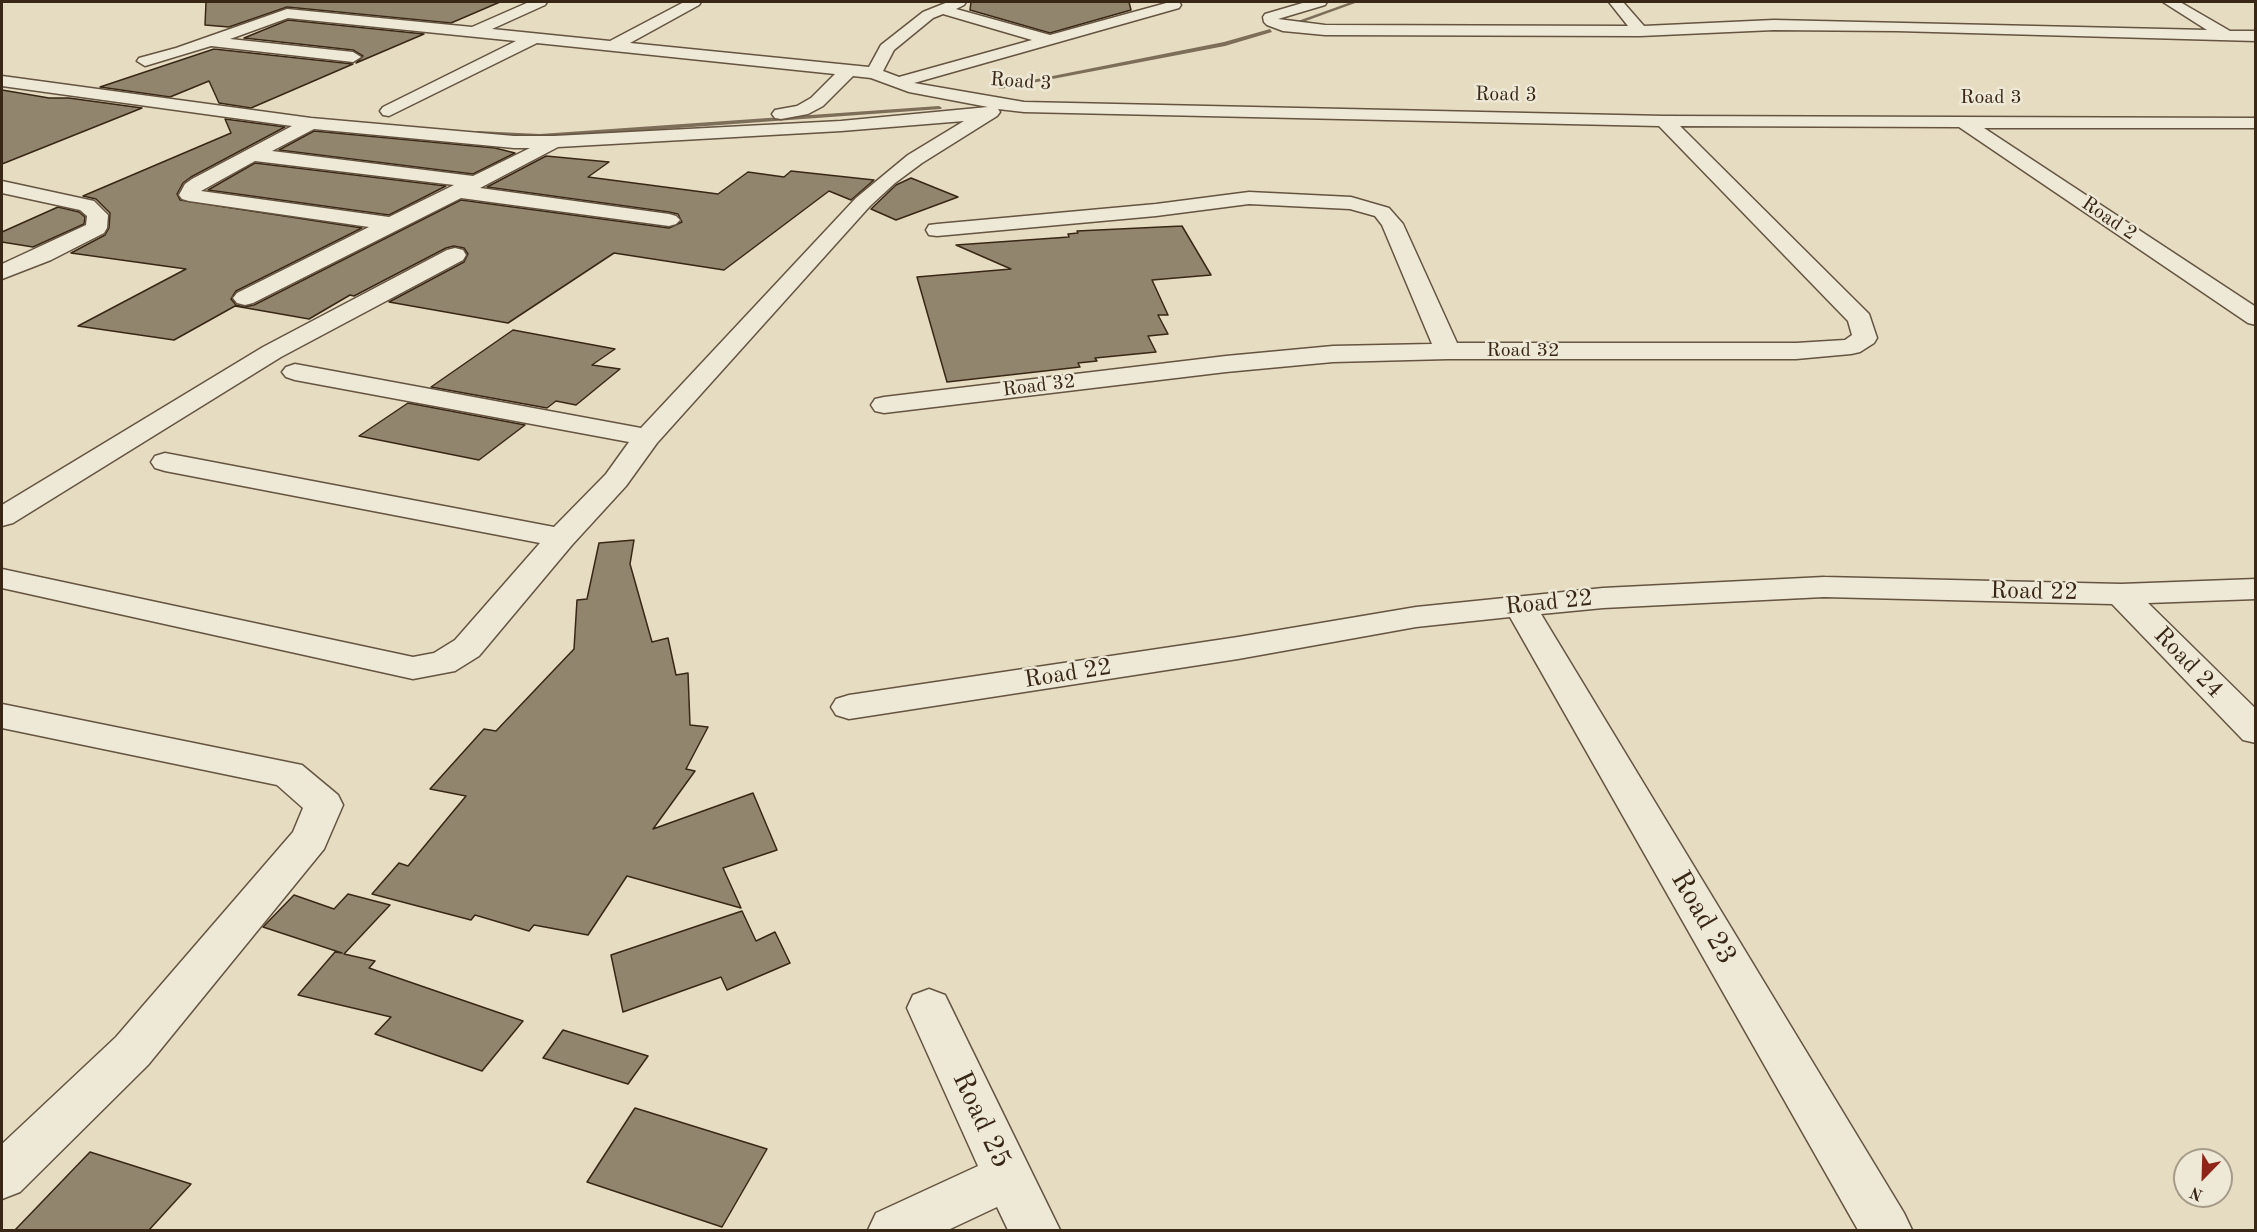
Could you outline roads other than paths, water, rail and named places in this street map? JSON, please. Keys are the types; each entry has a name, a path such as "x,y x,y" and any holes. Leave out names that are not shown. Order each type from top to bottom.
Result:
{"street":[{"path":"145,61 207,42 317,2"},
{"path":"471,33 540,2"},
{"path":"611,48 694,2"},
{"path":"874,73 887,48 921,21 959,2"},
{"path":"1320,2 1270,17 1272,22 1283,26 1305,29 1640,31 1774,25 1897,26 2256,36"},
{"path":"1616,2 1640,31"},
{"path":"2170,2 2226,35"},
{"path":"899,82 1174,5"},
{"path":"941,9 1050,40"},
{"name":"Road 3","path":"287,13 531,40 874,73 909,87 972,100 1024,107 1664,121 1962,120 2256,123"},
{"path":"1882,14 1897,26"},
{"path":"389,111 531,40"},
{"path":"207,42 353,57"},
{"path":"781,114 802,110 816,102 848,71"},
{"path":"2,81 311,123 503,141 554,142 888,123 946,118 1024,107"},
{"path":"2,579 413,668 443,663 467,648 561,538 616,480 647,437 871,194 915,159 991,112"},
{"name":"Road 2","path":"1962,120 2256,318"},
{"name":"Road 32","path":"884,405 1226,364 1333,354 1448,351 1796,351 1851,347 1865,338 1860,319 1664,121"},
{"name":"Road 2","path":"1993,121 2256,294"},
{"path":"311,123 199,183 189,195 391,224"},
{"path":"245,298 554,142"},
{"path":"255,155 467,186 669,220"},
{"path":"2,187 87,205 98,215 96,228 2,273"},
{"path":"937,230 1156,210 1249,198 1351,202 1382,213 1392,224 1448,351"},
{"path":"2,517 272,352 455,255"},
{"path":"295,372 647,437"},
{"path":"165,462 561,538"},
{"name":"Road 22","path":"849,707 1238,648 1416,617 1603,598 1824,588 2121,594 2256,589"},
{"name":"Road 24","path":"2121,594 2256,731"},
{"name":"Road 23","path":"1520,606 1886,1230"},
{"path":"2,716 289,774 324,805 310,839 132,1051 2,1176"},
{"name":"Road 25","path":"929,1008 1034,1230"},
{"path":"894,1230 1007,1177"}],"waterway":[{"path":"1301,21 1355,2"},
{"path":"1000,87 1225,44 1270,31"},
{"path":"477,133 540,136 939,108"}]}
